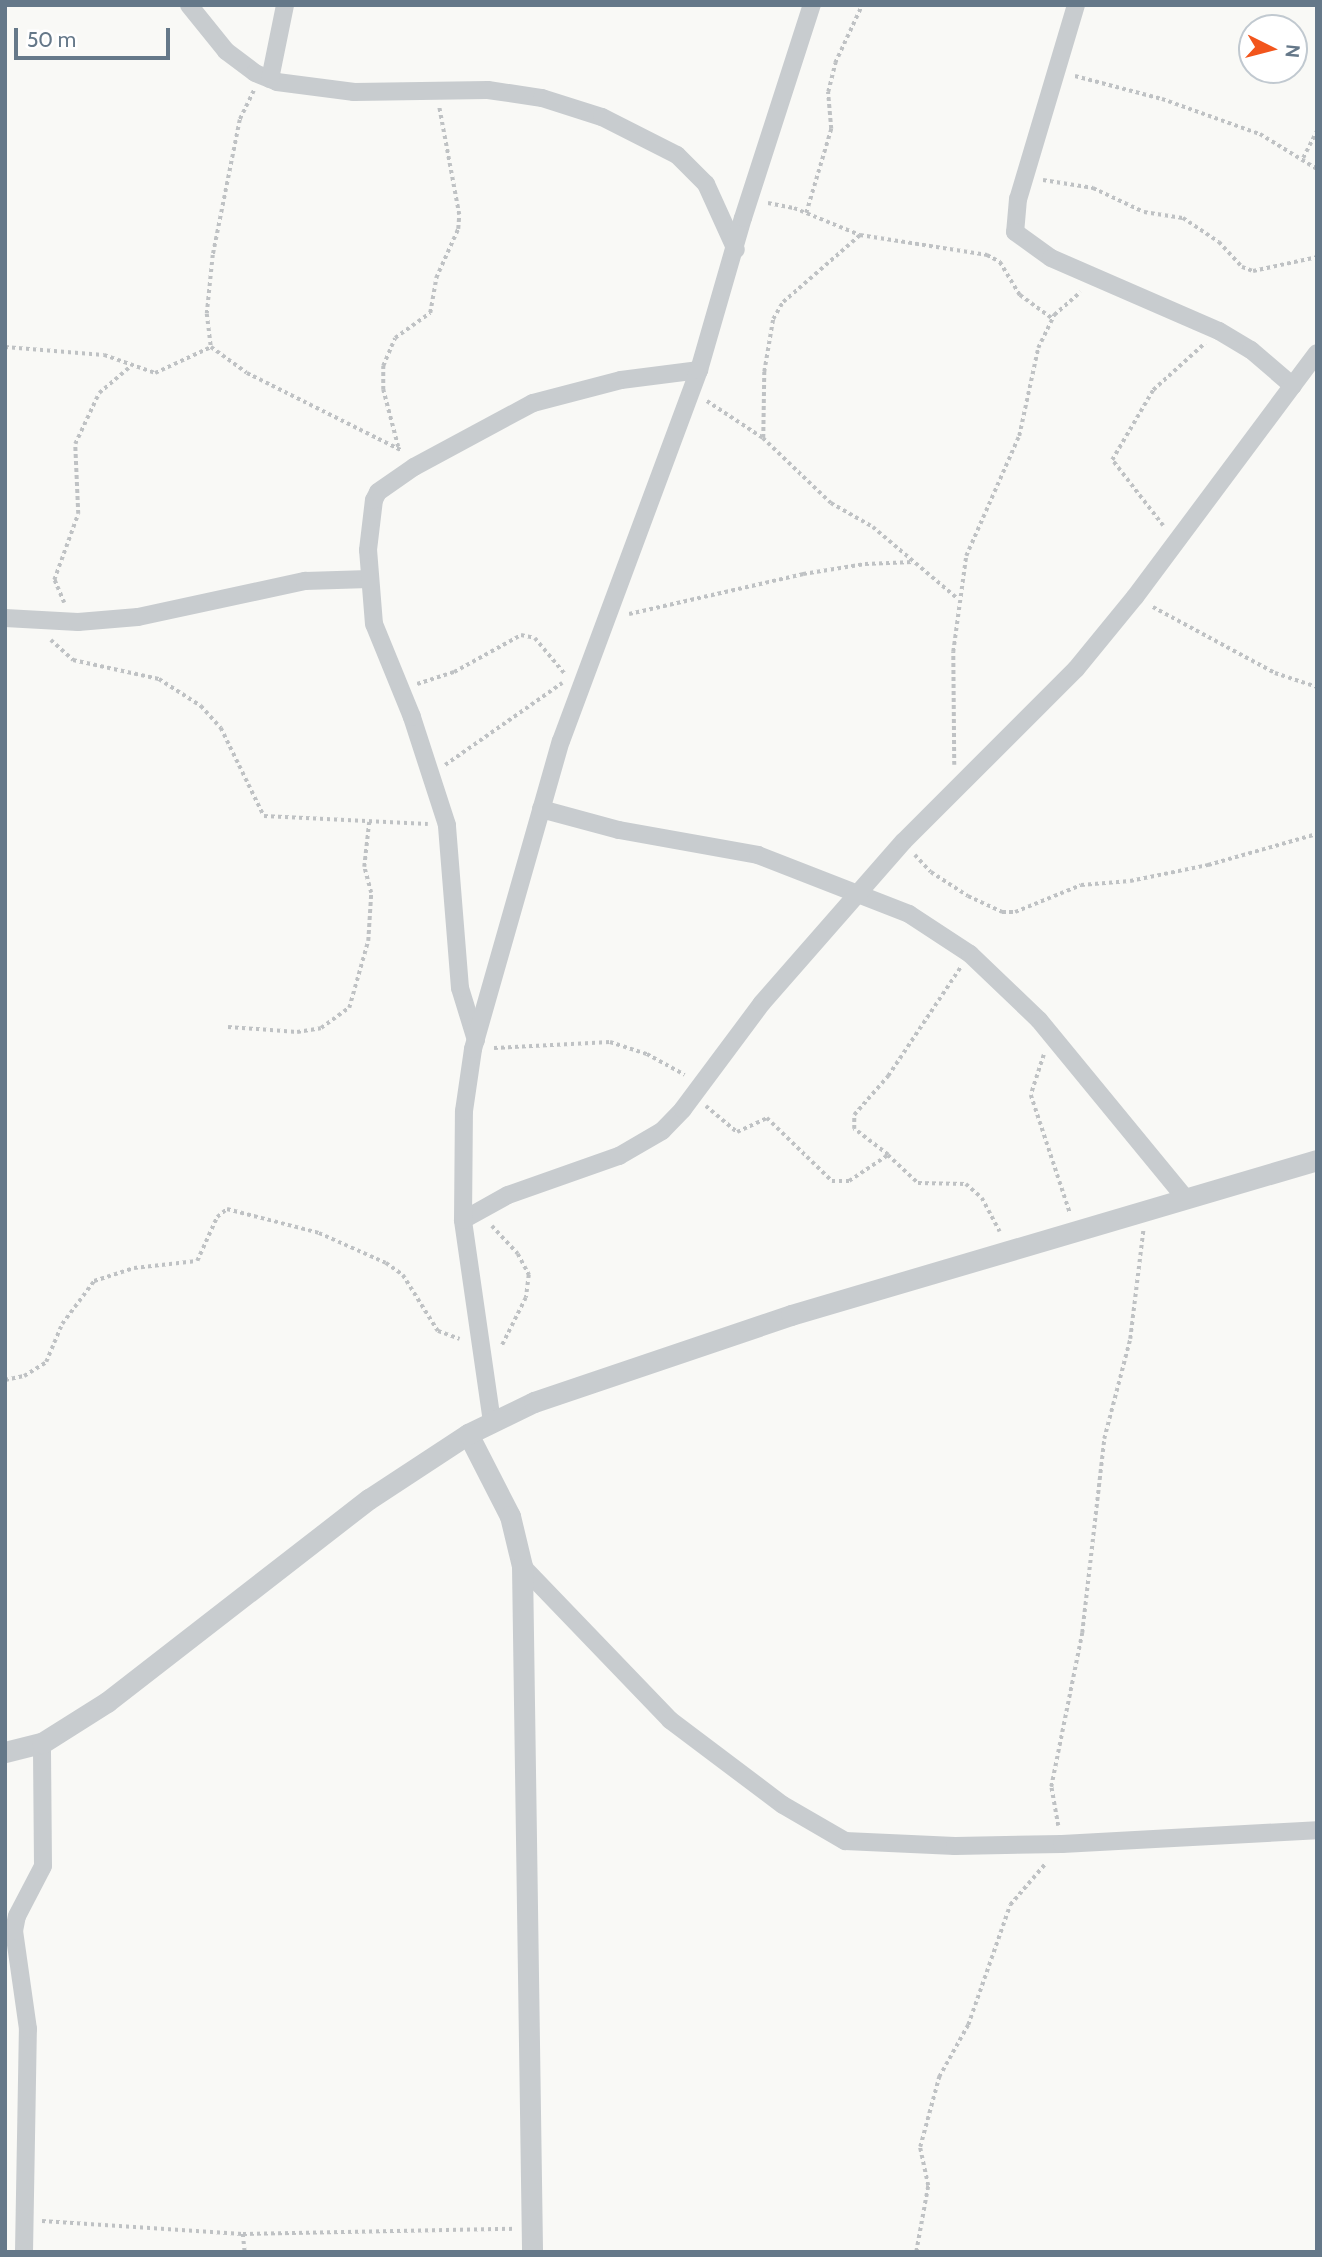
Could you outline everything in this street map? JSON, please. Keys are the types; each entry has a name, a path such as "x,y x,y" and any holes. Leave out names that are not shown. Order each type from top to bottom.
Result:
{"street":[{"path":"189,5 226,51 268,78 354,93 434,89 542,98 602,117 677,155 706,184 736,250"},
{"path":"268,78 285,5"},
{"path":"492,1422 479,1343 464,1111 475,1045 541,809 602,622 692,391 812,5"},
{"path":"1076,5 1013,219 1015,232 1032,248 1219,331 1251,350 1293,386"},
{"path":"469,1216 532,1186 619,1156 662,1131 698,1090 762,1003 904,841 954,788 1042,705 1135,597 1317,353"},
{"path":"475,1045 460,989 447,825 431,773 374,624 369,579 374,500 391,481 509,413 558,394 699,370"},
{"path":"5,618 78,622 138,617 305,581 369,579"},
{"path":"541,809 619,830 758,855 862,892 909,914 970,954 1049,1033 1186,1199"},
{"path":"5,1752 43,1742 107,1702 369,1499 468,1434 534,1402 791,1315 1008,1254 1317,1160"},
{"path":"468,1434 510,1516 522,1566 525,2001 532,2252"},
{"path":"522,1566 670,1720 817,1828 845,1841 881,1844 1062,1844 1317,1830"},
{"path":"24,2252 28,2029 14,1931 17,1916 43,1866 43,1742"}],"path":[{"path":"806,213 831,129 828,92 835,63 862,5"},
{"path":"1058,72 1211,116 1260,134 1317,169"},
{"path":"211,347 208,287 219,218 240,120 268,78"},
{"path":"399,449 383,390 383,366 395,338 430,313 436,278 459,215 434,89"},
{"path":"1303,158 1317,131"},
{"path":"1025,175 1093,188 1144,212 1183,218 1253,271 1317,257"},
{"path":"751,200 806,213 860,235 987,255 1000,262 1020,295 1052,318"},
{"path":"763,438 765,362 774,319 783,302 860,235"},
{"path":"954,788 957,598 974,531 1019,436 1038,348 1052,318 1099,279"},
{"path":"1181,536 1156,521 1134,482 1112,460 1153,390 1219,331"},
{"path":"5,347 104,355 155,373 211,347"},
{"path":"211,347 247,373 423,462"},
{"path":"78,622 57,593 54,580 78,514 75,444 99,393 131,366"},
{"path":"692,391 763,438 831,503 873,527 957,598"},
{"path":"602,622 803,574 865,564 915,562"},
{"path":"1135,597 1275,673 1317,687"},
{"path":"32,621 73,660 159,679 201,706 221,728 264,816 447,825"},
{"path":"398,687 438,679 521,635 535,639 569,678 466,754 431,773"},
{"path":"228,1027 297,1032 321,1028 349,1008 369,930 371,893 364,867 369,822"},
{"path":"904,841 948,885 989,907 1015,912 1081,885 1130,881 1208,865 1317,834"},
{"path":"970,954 888,1076 854,1115 853,1129 888,1155 918,1183 955,1182 973,1187 989,1210 1008,1254"},
{"path":"1049,1033 1031,1095 1077,1232"},
{"path":"475,1045 610,1042 647,1054 698,1090 734,1131 767,1118 832,1181 849,1181 888,1155"},
{"path":"5,1380 24,1376 46,1362 61,1324 94,1281 134,1268 197,1261 217,1217 227,1209 299,1226 386,1263 403,1275 438,1331 479,1343"},
{"path":"916,2252 928,2186 919,2147 939,2077 968,2025 1010,1905 1062,1844 1051,1787 1082,1633 1104,1438 1130,1339 1144,1211"},
{"path":"469,1216 510,1243 529,1275 526,1298 500,1349"},
{"path":"25,2218 243,2234 532,2229"},
{"path":"243,2234 245,2252"}]}
